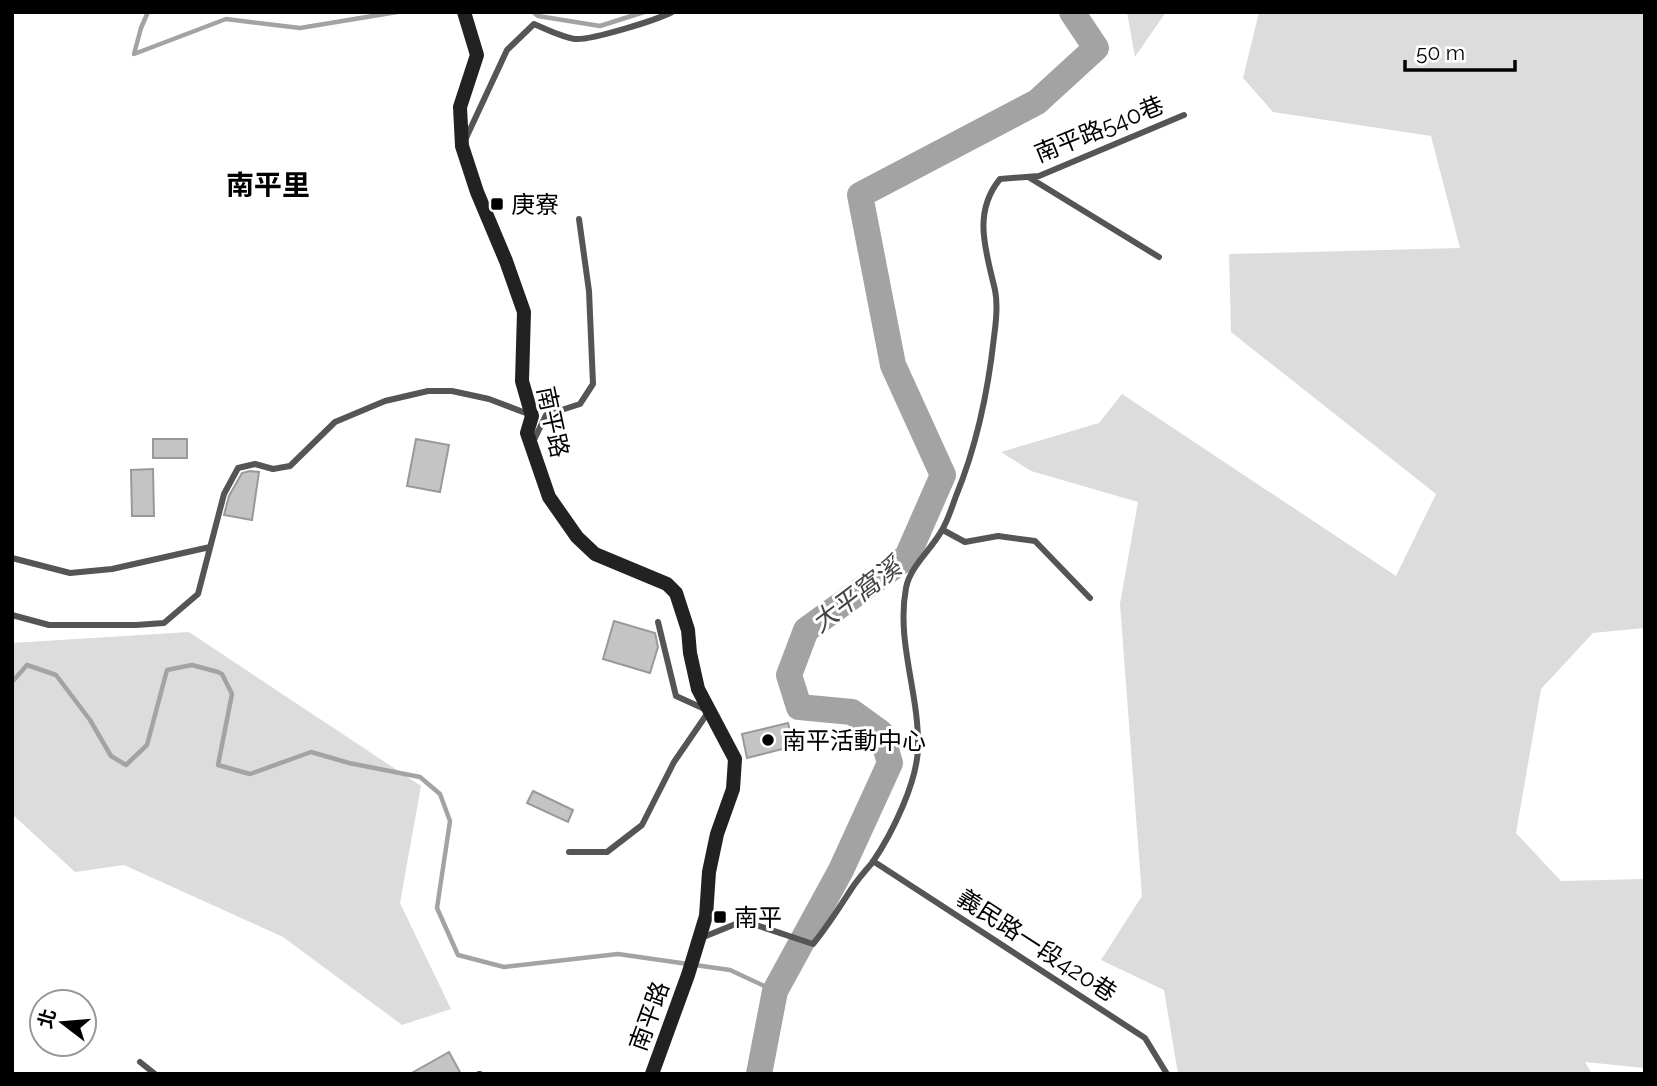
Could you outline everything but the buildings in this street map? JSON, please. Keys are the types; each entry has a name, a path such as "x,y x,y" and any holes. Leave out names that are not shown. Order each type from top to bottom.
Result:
{"street":[{"name":"南平路","path":"464,12 477,55 460,107 462,146 524,312 522,381 532,416 527,433 549,497 577,537 595,554 667,583 676,593 688,630 698,689 734,759 733,789 709,872 706,916 652,1074"}],"lane":[{"path":"462,146 507,50 534,24 576,39 616,31 662,18 672,12"},
{"name":"南平路540巷","path":"699,939 738,923 782,932 813,944 833,920 873,861 897,818 912,778 918,747 903,619 906,585 943,530 984,411 995,335 995,293 985,256 984,222 988,194 1000,179 1039,176 1184,115"},
{"name":"南平路540巷","path":"1028,177 1159,257"},
{"path":"531,446 547,415 580,404 593,384 589,291 579,219"},
{"path":"12,615 49,625 164,623 198,594 224,494 238,468 255,464 273,469 290,466 335,422 385,401 428,391 452,391 489,399 532,416"},
{"path":"943,530 965,542 998,536 1035,541 1090,598"},
{"path":"12,558 71,573 112,569 210,547"},
{"path":"569,852 607,852 642,825 674,762 709,711 676,696 658,622"},
{"name":"義民路一段420巷","path":"873,861 1145,1038 1167,1074"},
{"path":"140,1062 155,1074"}],"shaded area":[{"path":"1127,12 1166,12 1135,57"},
{"path":"1259,12 1645,12 1645,628 1593,633 1541,689 1516,833 1561,881 1645,879 1645,1068 1585,1062 1592,1074 1178,1074 1164,990 1101,960 1142,896 1120,604 1138,502 1031,471 1001,452 1099,423 1122,394 1396,576 1436,494 1231,332 1229,254 1460,248 1431,136 1273,112 1243,78"},
{"path":"189,632 421,786 400,903 451,1009 402,1025 283,937 124,865 75,872 12,814 12,643"}],"waterway":[{"path":"148,12 134,54 226,19 300,28 397,12"},
{"path":"533,12 538,16 600,26 644,12"},
{"name":"大平窩溪","path":"759,1074 775,991 841,870 890,763 881,733 852,712 799,707 789,675 806,630 907,557 943,475 893,365 860,195 1037,102 1096,48 1072,12"},
{"path":"12,682 27,665 56,675 90,720 111,756 126,765 147,745 167,670 192,665 218,672 222,674 232,694 218,765 250,774 311,752 349,763 420,777 440,794 450,821 437,908 458,955 504,967 618,954 730,970 775,991"}],"place":[{"name":"庚寮","path":"497,204"},
{"name":"南平活動中心","path":"768,740"},
{"name":"南平","path":"720,917"}],"district":[{"name":"南平里","path":"268,185"}]}
